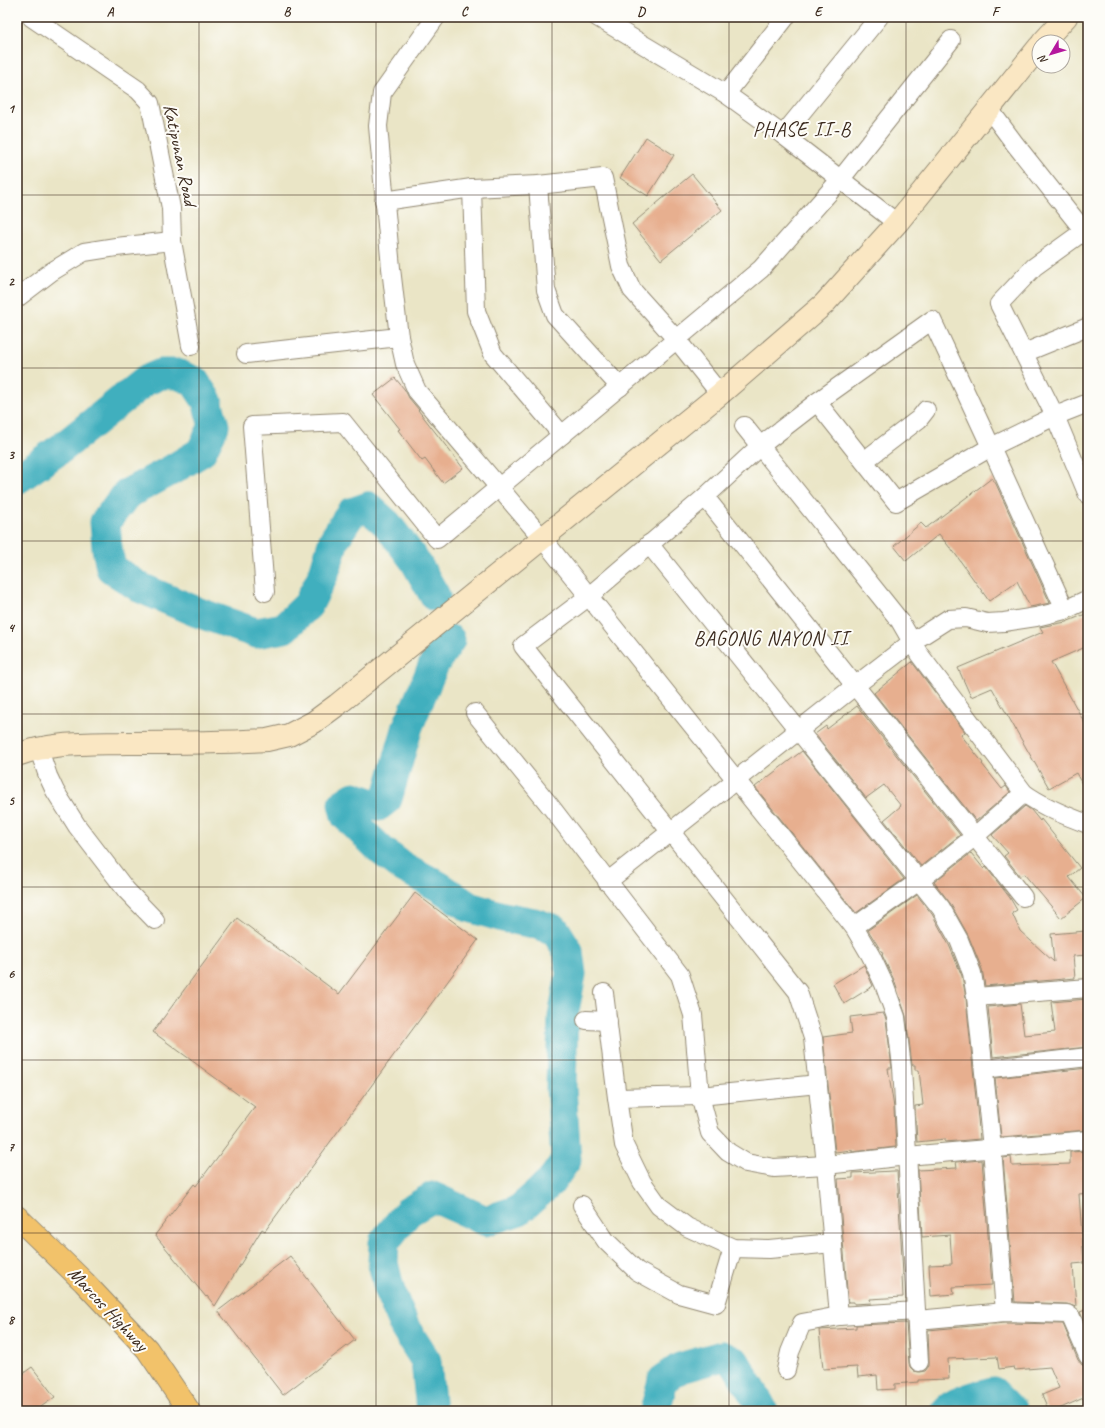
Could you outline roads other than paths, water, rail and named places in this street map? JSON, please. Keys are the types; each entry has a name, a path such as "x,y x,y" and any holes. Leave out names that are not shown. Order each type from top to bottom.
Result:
{"main road":[{"name":"Marcos Highway","path":"17,1217 84,1282 147,1349 188,1411"}],"street":[{"name":"Katipunan Road","path":"31,17 138,90 150,103 171,208 172,241 191,346"},
{"path":"436,17 382,93 378,126 384,200 399,337 405,364 417,391 542,538 736,779 854,927 871,956 884,984 896,1017 902,1067 919,1362"},
{"path":"597,17 726,94 783,135 897,223"},
{"path":"783,135 879,17"},
{"path":"1050,34 1066,17"},
{"path":"726,94 779,19"},
{"path":"265,592 252,426 343,422 437,539 761,269 840,180 950,40"},
{"path":"17,755 56,746 94,743 267,740 289,735 314,722 337,705 720,394 824,304 897,223 1031,57"},
{"path":"989,109 1086,234 1034,267 999,304 1055,416 1088,495"},
{"path":"384,200 472,188 538,185 603,178 621,266 632,290 676,340 720,394"},
{"path":"538,185 546,290 555,315 620,386"},
{"path":"472,188 476,311 493,354 562,436"},
{"path":"17,298 51,272 84,252 172,241"},
{"path":"838,1316 826,1165 813,1038 798,992 523,646 588,597 705,497 760,446 817,402 932,320 1065,610"},
{"path":"1024,353 1088,327"},
{"path":"246,354 399,337"},
{"path":"817,402 896,502 991,446 1055,416 1088,403"},
{"path":"864,461 919,419 926,410"},
{"path":"744,426 900,621 919,654 1024,793 1034,801 1088,824"},
{"path":"705,497 856,685 974,837 1023,897"},
{"path":"649,544 941,908 959,940 972,973 976,997 992,1148 1005,1312"},
{"path":"607,882 856,685 912,642 948,619 966,618 987,623 1004,622 1036,617 1065,610 1088,599"},
{"path":"475,713 680,974 693,1015 700,1096 710,1133 728,1152 746,1163 774,1168 826,1165 907,1156 1088,1140"},
{"path":"39,750 55,791 77,826 126,890 155,920"},
{"path":"854,927 919,881 974,837 1024,793"},
{"path":"976,997 1088,988"},
{"path":"604,993 624,1145 642,1182 659,1206 687,1227 733,1248 769,1249 833,1243"},
{"path":"586,1020 608,1021"},
{"path":"984,1068 1088,1057"},
{"path":"617,1098 700,1096 818,1084"},
{"path":"582,1205 606,1241 637,1271 679,1294 716,1304 733,1248"},
{"path":"786,1370 790,1352 802,1323 838,1316 917,1316 1005,1312 1067,1314 1071,1317 1088,1356"}],"waterway":[{"path":"17,479 63,447 145,381 161,374 177,374 194,381 207,401 214,426 201,452 170,471 127,494 105,522 107,548 111,568 141,588 197,612 256,633 284,628 308,605 324,573 334,540 351,513 368,507 387,524 415,561 435,596"},
{"path":"431,1411 426,1361 405,1328 390,1292 383,1263 384,1242 408,1212 433,1197 486,1221 519,1210 550,1183 566,1160 561,1087 563,1016 571,974 568,951 555,930 534,923 503,917 469,907 440,887 403,867 382,851 346,816 343,804 354,797 378,806 387,799 408,726 434,664 450,640"},
{"path":"655,1411 663,1380 680,1368 722,1356 735,1362 763,1411"},
{"path":"946,1411 961,1401 993,1392 1012,1411"}],"district":[{"name":"PHASE II-B","path":"802,129"},
{"name":"BAGONG NAYON II","path":"771,638"}]}
